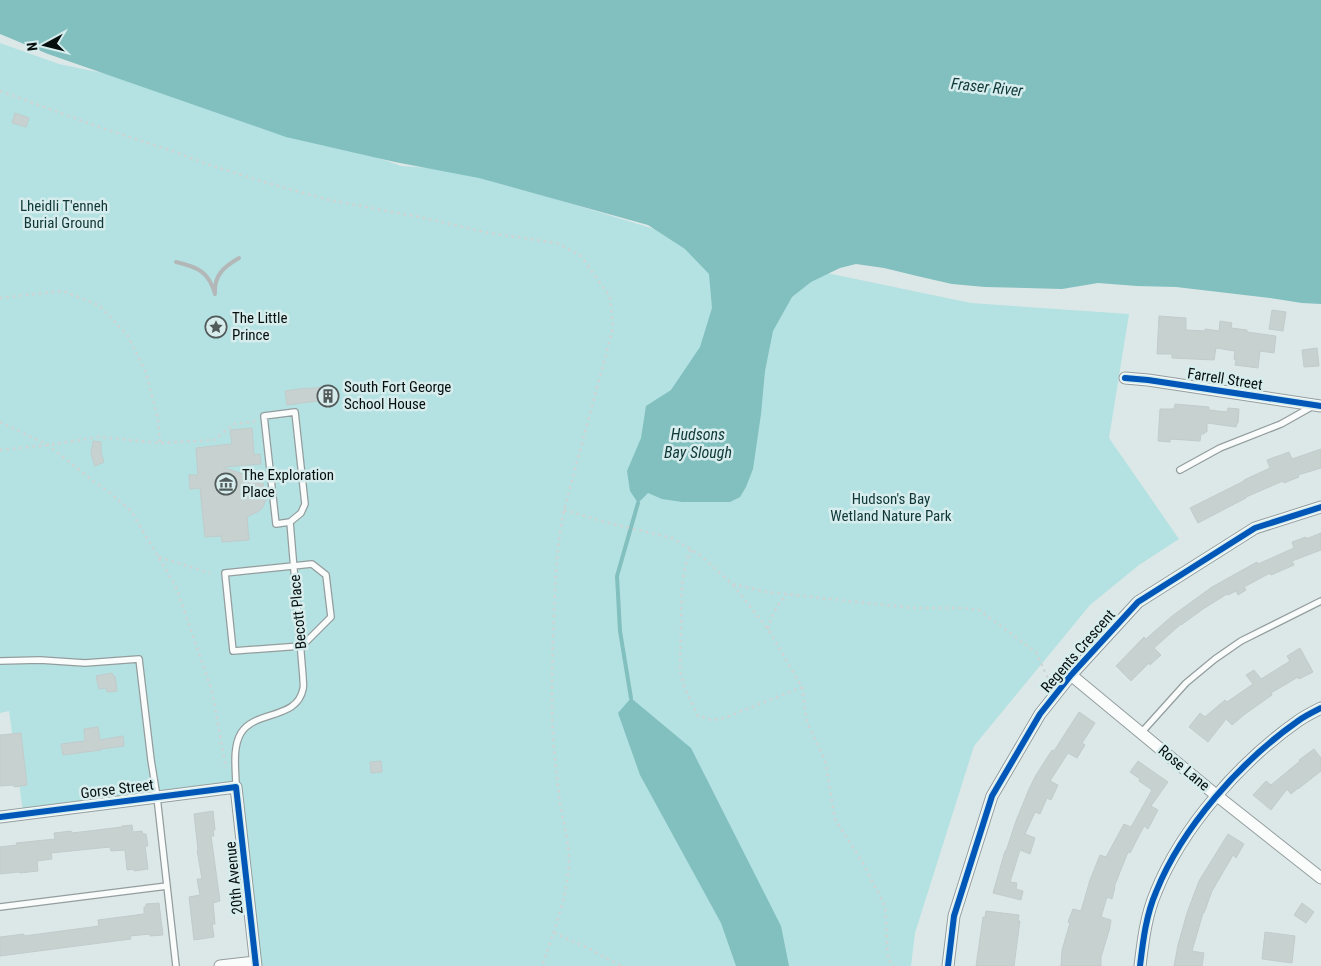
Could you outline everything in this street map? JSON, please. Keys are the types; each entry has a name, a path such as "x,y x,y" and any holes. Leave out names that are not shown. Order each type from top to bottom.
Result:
{"street":[{"name":"Farrell Street","path":"1124,378 1318,405"},
{"name":"Regents Crescent","path":"948,966 954,916 992,796 1040,714 1071,675 1138,602 1255,528 1321,507"},
{"name":"Rose Lane","path":"1071,675 1216,795 1321,878"},
{"path":"1140,966 1144,932 1155,893 1175,852 1216,795 1261,751 1298,721 1321,708"},
{"name":"Gorse Street","path":"0,817 236,787"},
{"name":"20th Avenue","path":"236,787 256,964"},
{"path":"220,966 256,964"}],"lane":[{"path":"1180,470 1220,448 1281,424 1318,405"},
{"path":"296,412 305,504 301,513 290,522 276,524 264,416 296,412"},
{"name":"Becott Place","path":"236,787 235,758 241,732 250,723 290,708 303,691 290,522"},
{"path":"312,564 326,575 330,617 301,646 233,651 225,573 312,564"},
{"path":"1142,733 1186,683 1215,659 1241,641 1321,601"},
{"path":"0,661 40,660 85,663 138,659 157,797 176,966"},
{"path":"0,908 167,886"}],"path":[{"path":"0,91 204,163 329,200 424,218 489,233 557,244 581,256 610,297 613,328 564,510 555,572 553,660 554,752 569,856 567,877 554,933 542,966"},
{"path":"0,298 63,291 100,306 128,336 146,373 158,419 160,443"},
{"path":"0,450 99,437 160,443 214,440 234,424 256,421"},
{"path":"0,422 48,445 131,511 176,587 212,691 225,766 236,787"},
{"path":"564,510 650,534 672,538 700,555 732,584 768,629 802,687 808,722 825,760 835,820 864,865 885,906 888,959 894,966"},
{"path":"692,550 686,564 682,584 680,672 685,689 698,716 712,720 728,717 802,687"},
{"path":"158,556 210,573"},
{"path":"732,584 767,592 912,608 979,610 1036,652 1051,685 1058,691"},
{"path":"768,629 778,604 788,594"},
{"path":"554,933 588,948 621,966"}],"green space":[{"path":"0,43 59,64 199,93 401,166 461,170 736,254 971,303 1129,314 1109,438 1179,539 1139,565 1090,605 974,746 915,933 911,966 252,966 229,782 23,812 9,711 0,713"}],"water":[{"name":"Fraser River","path":"0,0 1321,0 1321,304 1176,287 1098,283 1062,289 985,287 952,284 884,268 856,264 840,268 811,282 792,297 773,331 765,371 753,469 740,497 730,502 682,502 662,499 648,493 638,503 630,491 627,471 641,438 646,406 671,390 700,347 712,308 709,274 685,249 648,225 479,178 395,162 286,137 48,54 0,34"},
{"path":"631,698 691,748 781,926 789,966 736,966 721,923 640,775 618,713"}],"building":[{"path":"15,113 29,118 26,127 12,123"},
{"path":"1272,310 1286,312 1283,331 1269,329"},
{"path":"1159,316 1186,318 1186,330 1205,331 1205,329 1219,331 1220,321 1232,323 1231,328 1276,336 1274,353 1260,351 1258,368 1235,365 1235,351 1216,348 1214,360 1172,358 1172,354 1157,354"},
{"path":"1317,348 1319,366 1304,367 1302,350"},
{"path":"332,386 334,404 325,405 324,400 287,405 285,391"},
{"path":"1175,404 1209,407 1209,410 1227,412 1228,408 1239,409 1238,423 1236,427 1207,423 1207,432 1201,434 1200,441 1170,439 1170,442 1158,441 1160,409 1174,409"},
{"name":"The Exploration Place","path":"252,428 254,455 260,454 261,464 223,467 262,481 266,499 259,511 247,517 249,540 222,542 221,536 205,537 200,488 190,489 189,475 198,475 196,448 232,444 230,430"},
{"path":"93,441 101,442 101,453 104,462 95,466 91,454"},
{"path":"1321,449 1321,468 1298,475 1299,477 1284,483 1283,481 1246,497 1198,523 1190,508 1270,468 1267,460 1289,452 1292,459"},
{"path":"1321,533 1321,550 1292,561 1294,565 1271,575 1270,573 1244,587 1246,590 1238,595 1236,591 1227,594 1181,624 1154,648 1161,655 1150,665 1149,663 1131,681 1116,666 1144,637 1146,639 1172,616 1212,587 1257,562 1258,564 1294,548 1292,542"},
{"path":"1300,648 1313,672 1299,679 1298,677 1271,693 1272,695 1232,725 1226,719 1208,742 1189,727 1200,713 1205,717 1225,700 1227,702 1253,684 1246,675 1254,670 1261,679 1290,661 1287,656"},
{"path":"112,673 115,676 117,691 107,692 106,688 99,689 96,676"},
{"path":"1079,712 1095,723 1082,743 1085,745 1077,758 1068,753 1050,781 1058,785 1051,800 1047,798 1040,814 1035,812 1025,834 1035,838 1030,854 1020,850 1010,882 1017,883 1016,889 1023,891 1021,900 993,893 1005,851 1029,789 1052,750 1054,751"},
{"path":"98,727 100,740 123,736 124,746 63,755 61,744 85,741 84,729"},
{"path":"21,733 27,785 14,787 14,785 0,786 0,735"},
{"path":"1314,749 1321,758 1321,771 1291,794 1287,789 1271,810 1253,795 1266,781 1271,785"},
{"path":"381,761 382,772 371,773 370,762"},
{"path":"1138,761 1168,782 1151,806 1158,810 1148,829 1144,826 1130,853 1128,852 1114,887 1112,899 1107,897 1101,917 1111,920 1101,957 1101,966 1061,966 1062,950 1070,923 1068,922 1073,909 1081,911 1100,855 1106,857 1124,824 1131,827 1152,790 1130,772"},
{"path":"213,811 215,830 213,830 214,836 211,836 220,901 213,903 215,924 212,924 214,937 194,940 189,897 200,895 197,879 202,879 194,814"},
{"path":"132,825 133,832 142,831 143,834 146,834 148,846 145,846 148,869 127,870 125,850 111,851 110,847 51,853 52,859 37,861 38,871 0,874 0,847 17,845 16,843 55,839 54,833 71,831 72,833"},
{"path":"1228,834 1244,844 1236,858 1233,855 1212,891 1203,913 1192,951 1204,953 1202,966 1174,966 1187,913 1199,881"},
{"path":"159,903 163,935 130,936 131,939 0,956 0,937 24,934 24,936 99,926 98,920 144,914 146,904"},
{"path":"1302,903 1314,912 1306,923 1294,915"},
{"path":"986,911 1019,915 1018,921 1020,921 1014,966 976,966 983,917 985,917"},
{"path":"1265,932 1295,936 1292,963 1262,959"}],"waterway":[{"name":"Hudsons Bay Slough","path":"631,698 620,631 617,576 638,503"}],"railway":[{"path":"215,292 218,276 229,264 239,258"},
{"path":"176,262 191,266 202,272 209,280 215,294"}],"cycle path":[{"path":"1125,378 1321,406"},
{"path":"948,966 954,916 992,796 1040,714 1071,675 1138,602 1255,528 1321,507"},
{"path":"1140,966 1147,919 1156,892 1181,843 1197,820 1215,797 1255,755 1298,721 1321,708"},
{"path":"0,817 236,787 256,966"}],"place":[{"name":"The Little Prince","path":"216,327"},
{"name":"South Fort George School House","path":"328,396"},
{"name":"The Exploration Place","path":"226,484"}],"park label":[{"name":"Lheidli T'enneh Burial Ground","path":"64,214"},
{"name":"Hudson's Bay Wetland Nature Park","path":"891,508"}]}
